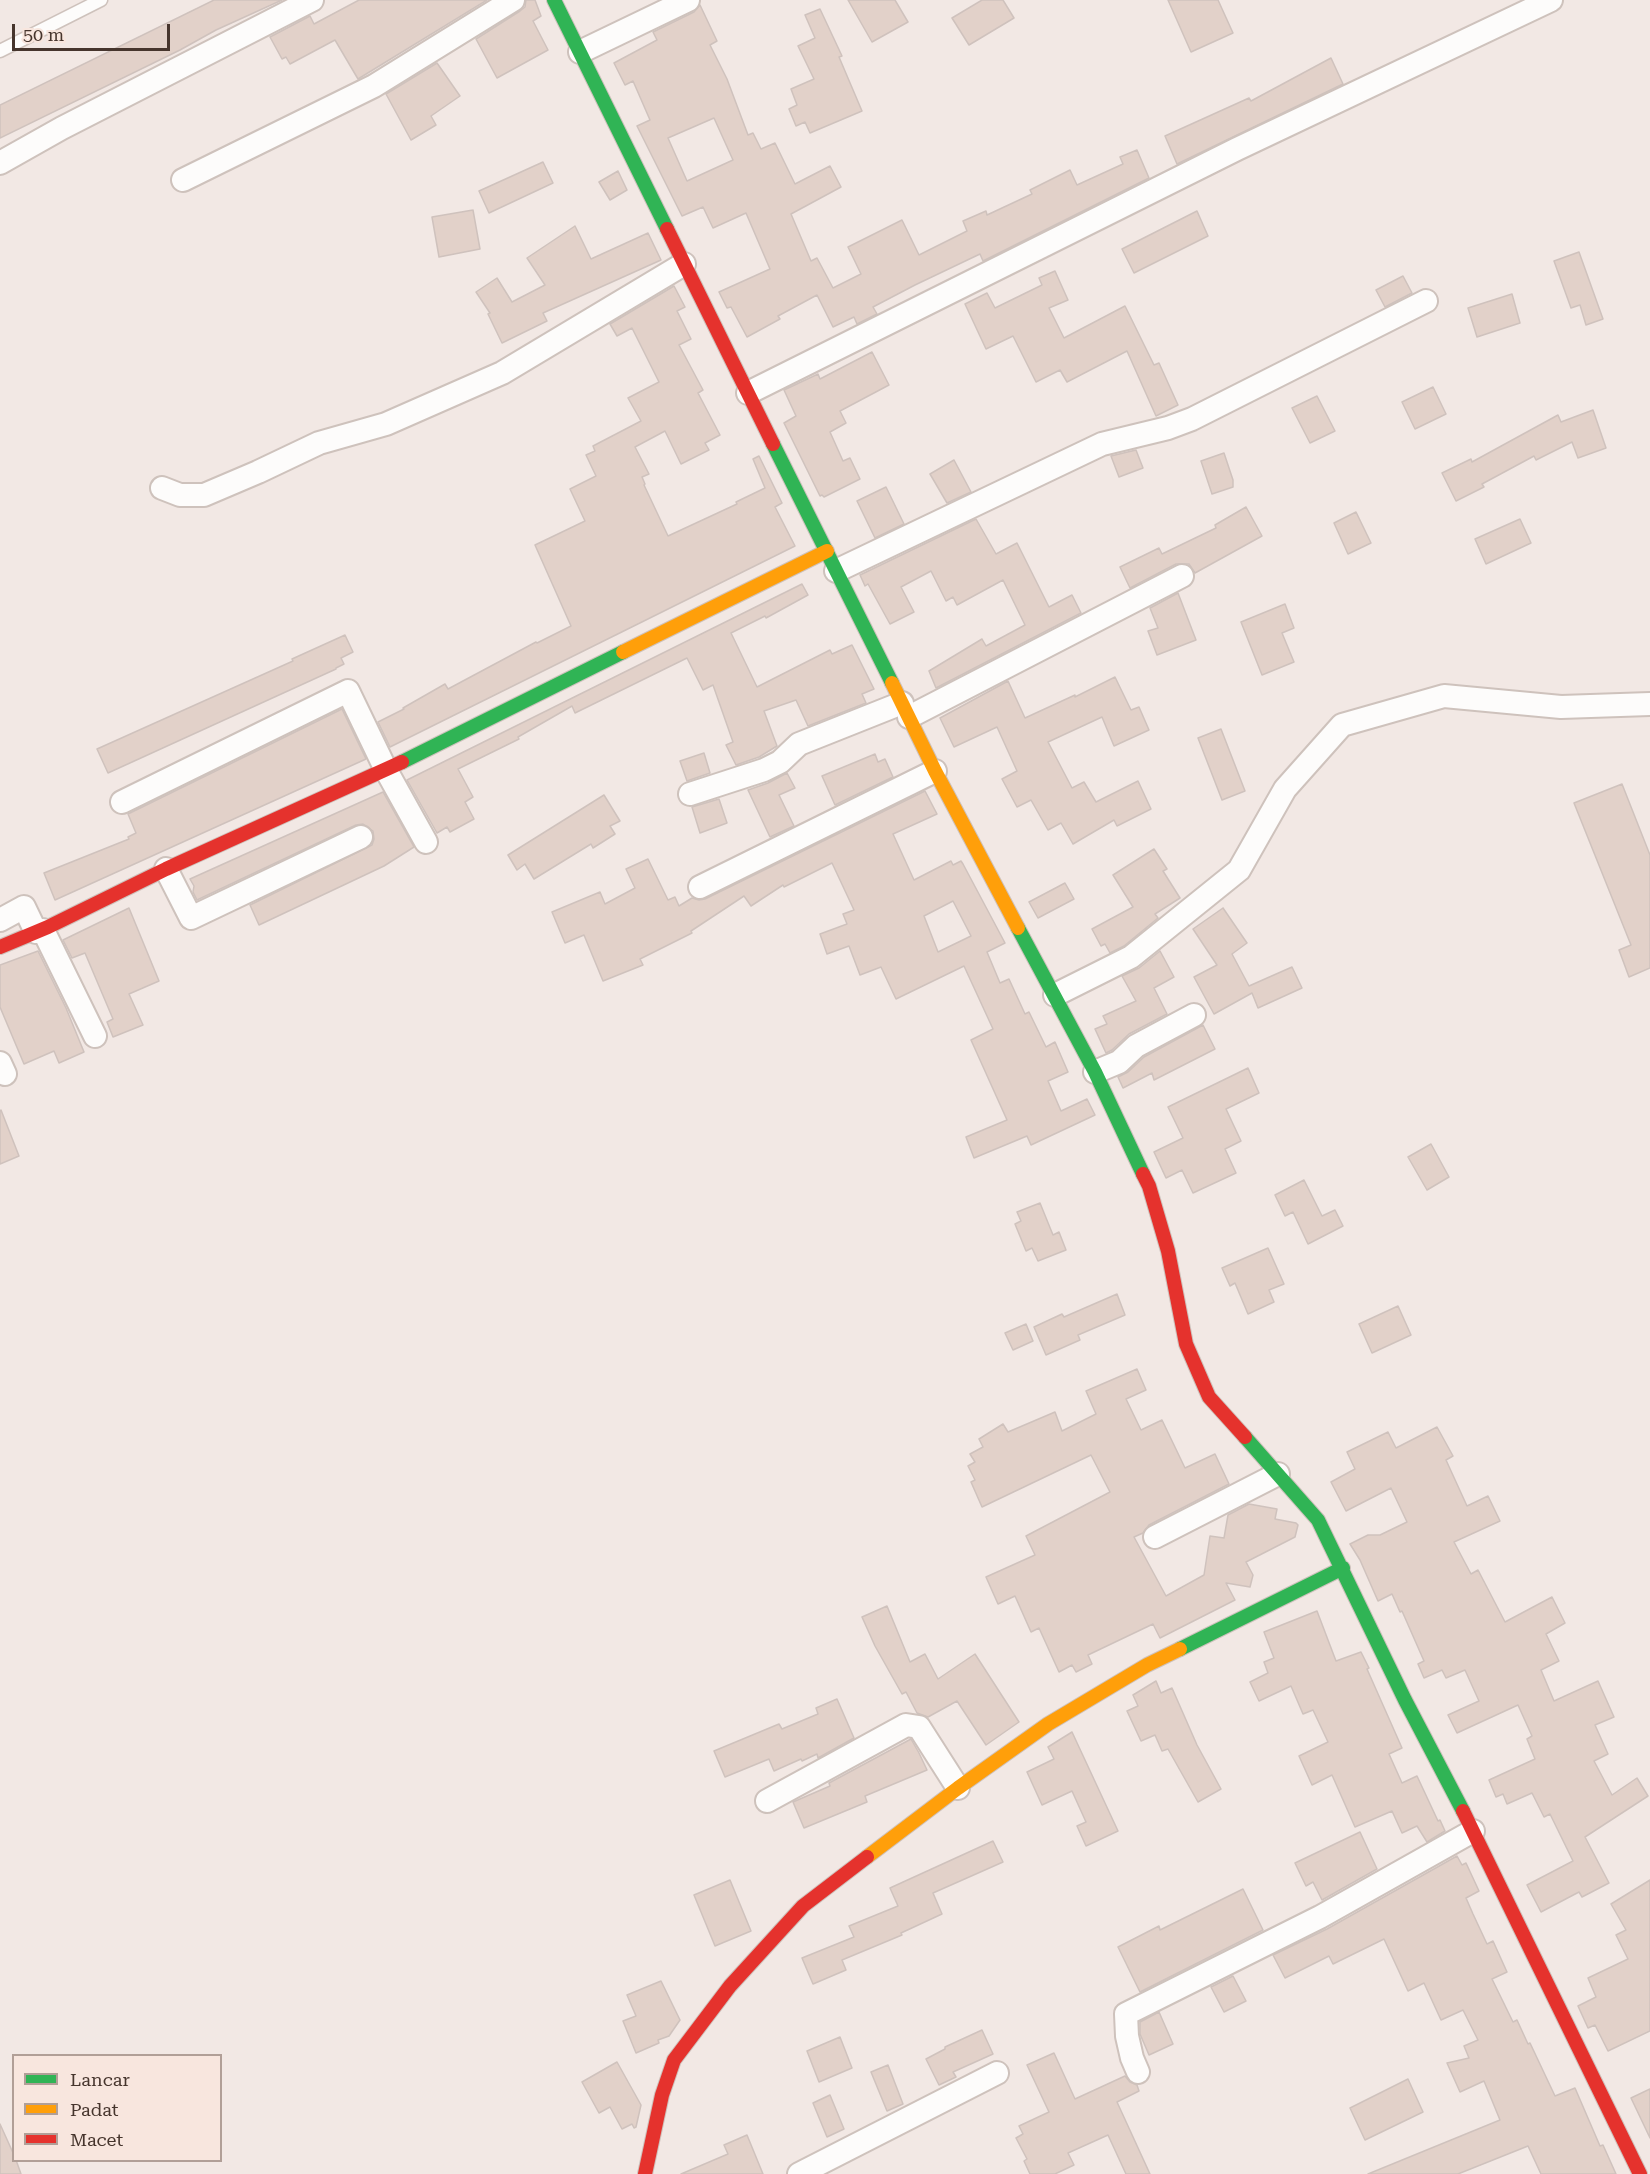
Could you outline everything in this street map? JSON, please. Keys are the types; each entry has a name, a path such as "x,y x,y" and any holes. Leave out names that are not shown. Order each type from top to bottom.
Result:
{"street":[{"path":"0,163 62,128 312,0"},
{"path":"183,180 374,86 513,0"},
{"path":"554,0 905,710 1095,1072 1149,1186 1168,1251 1185,1344 1209,1397 1318,1520 1640,2174"},
{"path":"580,52 688,0"},
{"path":"748,393 1237,149 1551,0"},
{"path":"162,488 180,495 204,495 319,443 386,424 502,373 684,264"},
{"path":"0,947 39,931 166,868 386,770 832,561 1102,444 1168,428 1192,419 1426,301"},
{"path":"690,794 764,770 780,762 799,744 905,710 1182,576"},
{"path":"122,802 348,691 386,770 426,842"},
{"path":"1055,995 1131,957 1239,870 1285,789 1342,725 1444,696 1561,707 1650,704"},
{"path":"700,887 936,771"},
{"path":"166,868 191,918 361,837"},
{"path":"0,920 24,908 39,931 95,1036"},
{"path":"1095,1072 1119,1062 1136,1046 1194,1015"},
{"path":"1155,1537 1278,1474"},
{"path":"645,2174 662,2095 674,2060 730,1986 804,1906 958,1788 1048,1724 1147,1665 1343,1568"},
{"path":"767,1802 906,1725 919,1728 958,1788"},
{"path":"1138,2072 1126,2036 1126,2014 1320,1917 1473,1831"},
{"path":"799,2174 998,2073"}],"lane":[{"path":"0,51 101,0"}],"building":[{"path":"214,0 282,0 216,30 0,138 0,105"},
{"path":"359,0 487,0 358,79 335,40 290,64 286,57 282,59 270,37 310,16 314,24"},
{"path":"526,0 535,0 541,16 533,21 548,50 497,78 476,39 520,11 525,7"},
{"path":"848,0 895,0 908,22 872,42"},
{"path":"982,0 1003,0 1014,18 969,45 952,18"},
{"path":"1168,0 1218,0 1233,33 1191,52"},
{"path":"700,5 717,41 710,45 727,79 748,135 753,133 761,149 775,143 795,184 830,166 841,187 791,214 811,261 817,258 833,288 861,274 848,247 902,220 919,255 967,231 963,221 986,211 987,215 1032,194 1030,190 1070,170 1077,185 1123,164 1120,157 1137,150 1149,178 983,261 980,254 915,285 873,307 877,314 857,324 854,317 833,327 817,295 778,316 780,319 747,337 731,307 727,308 719,292 770,269 746,213 713,228 703,207 682,216 637,126 650,120 633,81 625,85 614,63 657,40 653,32 694,12","holes":["714,118 733,160 687,181 668,138"]},
{"path":"820,9 842,56 839,57 862,111 810,133 805,122 796,126 789,109 797,105 791,89 814,79 798,46 815,38 805,15"},
{"path":"1331,58 1343,84 1177,164 1165,136 1249,98 1251,101"},
{"path":"437,63 460,96 431,116 436,125 411,140 386,94"},
{"path":"543,162 553,183 489,213 479,191"},
{"path":"618,171 627,190 610,200 599,182"},
{"path":"473,210 480,249 439,257 432,217"},
{"path":"1197,211 1208,236 1134,273 1122,249"},
{"path":"575,226 591,259 648,233 661,260 543,313 547,321 502,343 488,314 490,313 476,292 497,278 512,302 545,285 527,258"},
{"path":"1579,252 1603,319 1586,325 1580,305 1571,308 1554,261"},
{"path":"1055,271 1068,300 1049,308 1064,338 1125,306 1154,365 1159,363 1178,405 1156,416 1127,351 1067,382 1060,370 1036,382 1013,336 986,349 965,304 987,293 995,308 1042,285 1039,278"},
{"path":"1403,276 1412,293 1385,307 1376,290"},
{"path":"674,286 685,307 677,311 691,339 679,345 703,390 698,393 720,435 705,443 709,450 681,464 665,431 635,447 649,474 642,477 644,485 668,536 737,504 736,502 765,488 753,459 759,456 782,503 775,507 795,546 390,747 378,722 445,684 448,689 571,626 535,545 585,521 570,489 596,476 586,455 595,451 593,446 641,421 628,398 659,382 632,328 617,336 610,324"},
{"path":"1512,294 1520,323 1477,337 1468,308"},
{"path":"872,352 889,385 840,411 846,423 830,432 843,461 850,458 860,479 824,497 820,496 784,423 796,416 784,390 818,374 820,379"},
{"path":"1433,387 1446,414 1415,429 1402,402"},
{"path":"1317,396 1335,431 1310,443 1292,408"},
{"path":"1593,410 1606,448 1578,458 1572,442 1536,460 1534,456 1482,484 1484,487 1456,501 1442,473 1471,459 1472,462 1558,415 1561,422"},
{"path":"1136,450 1143,468 1119,477 1111,456"},
{"path":"1224,453 1233,487 1212,494 1201,461"},
{"path":"954,460 971,492 947,503 930,474"},
{"path":"886,487 904,524 875,538 857,501"},
{"path":"1246,507 1262,536 1195,573 1189,564 1176,564 1130,588 1120,567 1159,548 1162,554 1216,528 1215,525"},
{"path":"1356,512 1371,543 1348,554 1334,523"},
{"path":"976,519 996,554 1017,543 1049,607 1072,595 1081,613 936,688 929,671 982,639 986,646 1025,625 1003,580 957,605 953,597 946,601 931,571 901,587 914,612 890,624 868,584 865,586 860,575"},
{"path":"1520,519 1531,543 1486,564 1475,539"},
{"path":"802,584 808,595 766,618 765,616 731,633 757,687 830,650 832,654 852,645 874,689 862,694 866,703 808,726 796,700 764,711 777,746 759,757 736,765 726,745 733,742 713,685 703,690 687,658 575,713 572,706 518,737 519,739 458,769 473,797 465,802 474,819 450,832 447,827 437,833 407,780"},
{"path":"1178,593 1196,640 1157,655 1148,631 1158,628 1150,608"},
{"path":"1285,604 1294,628 1282,633 1294,662 1262,675 1241,622"},
{"path":"345,635 353,652 341,658 344,664 336,669 108,773 97,749 293,661 292,659"},
{"path":"1115,677 1131,710 1139,707 1149,730 1114,746 1102,717 1048,742 1072,788 1084,782 1096,802 1138,781 1151,809 1117,826 1114,820 1073,844 1061,823 1048,830 1031,800 1017,807 1002,779 1017,771 997,727 954,747 940,718 1008,681 1025,718"},
{"path":"342,709 366,759 55,900 44,873 129,839 128,837 136,833 128,814"},
{"path":"1221,729 1245,791 1222,800 1198,738"},
{"path":"704,753 710,773 687,781 680,761"},
{"path":"875,754 878,762 885,759 893,777 835,805 822,776"},
{"path":"787,773 795,788 779,795 794,826 770,837 748,790"},
{"path":"1622,784 1650,855 1650,968 1629,977 1619,950 1631,945 1574,803"},
{"path":"925,791 937,814 893,834 914,880 951,861 953,865 961,861 1005,943 987,952 1000,983 1009,979 1025,1014 1029,1012 1046,1047 1055,1042 1068,1072 1048,1081 1061,1111 1087,1099 1095,1115 1031,1145 1027,1136 974,1158 966,1137 1007,1120 971,1040 993,1029 964,966 896,999 881,967 860,975 849,946 827,954 820,934 847,924 843,914 854,910 832,863 784,887 783,885 751,906 744,896 691,931 692,933 640,959 643,965 603,981 584,935 565,943 552,912 600,892 605,904 635,888 626,869 648,859 668,900 675,897 679,906 692,898 705,899","holes":["953,901 971,936 938,952 924,916"]},
{"path":"383,792 414,847 384,866 259,925 250,905 372,845 373,831 363,824 356,825 197,900 190,879"},
{"path":"604,795 620,821 610,826 615,834 593,848 591,844 534,879 525,864 517,870 508,855"},
{"path":"719,799 727,823 700,833 692,807"},
{"path":"1154,849 1167,869 1163,871 1180,898 1155,914 1158,918 1124,946 1110,953 1105,944 1101,946 1092,929 1133,907 1113,875"},
{"path":"1065,883 1074,899 1038,918 1029,902"},
{"path":"129,908 159,981 129,994 143,1025 113,1037 107,1022 113,1019 85,953 72,958 63,940"},
{"path":"1223,908 1247,943 1232,954 1249,986 1292,967 1302,988 1258,1008 1252,993 1214,1014 1194,977 1217,965 1193,929"},
{"path":"38,951 66,1008 84,1052 59,1063 54,1051 24,1064 0,1007 0,965"},
{"path":"1160,951 1174,977 1154,988 1167,1014 1129,1034 1106,1053 1095,1029 1107,1024 1103,1016 1136,1001 1122,976 1139,968"},
{"path":"1203,1025 1215,1049 1154,1080 1152,1073 1123,1088 1118,1077 1128,1072 1144,1057"},
{"path":"1248,1068 1259,1093 1226,1109 1241,1141 1225,1149 1236,1173 1193,1193 1182,1170 1166,1178 1154,1152 1183,1138 1168,1107"},
{"path":"0,1111 19,1156 0,1164"},
{"path":"1431,1144 1449,1177 1427,1190 1408,1157"},
{"path":"1304,1180 1322,1216 1335,1210 1343,1226 1308,1244 1293,1212 1285,1216 1275,1195"},
{"path":"1040,1203 1053,1235 1059,1232 1066,1250 1038,1261 1032,1248 1026,1251 1015,1224 1021,1221 1017,1212"},
{"path":"1268,1248 1284,1284 1269,1290 1274,1302 1248,1314 1235,1283 1230,1286 1222,1268"},
{"path":"1117,1294 1125,1315 1078,1335 1080,1340 1046,1355 1034,1327"},
{"path":"1398,1306 1411,1335 1372,1353 1359,1324"},
{"path":"1026,1324 1033,1341 1013,1350 1005,1333"},
{"path":"1137,1369 1146,1390 1126,1399 1141,1430 1162,1420 1185,1468 1215,1454 1229,1484 1149,1525 1143,1533 1134,1537 1166,1596 1204,1575 1210,1536 1224,1538 1228,1515 1249,1504 1277,1509 1275,1519 1298,1525 1295,1537 1246,1562 1253,1575 1250,1587 1226,1583 1235,1600 1160,1638 1153,1624 1088,1655 1092,1664 1076,1672 1072,1665 1059,1672 1039,1628 1031,1632 1015,1596 998,1604 986,1577 1035,1555 1026,1536 1110,1492 1091,1455 982,1507 971,1482 975,1480 968,1466 975,1462 970,1454 983,1447 979,1439 1003,1424 1008,1432 1055,1412 1062,1431 1096,1414 1086,1391"},
{"path":"1437,1427 1453,1456 1446,1460 1467,1506 1488,1496 1500,1521 1454,1542 1471,1574 1478,1570 1505,1622 1552,1597 1565,1623 1546,1634 1559,1661 1541,1670 1554,1701 1598,1681 1614,1717 1595,1725 1608,1754 1594,1761 1612,1795 1637,1778 1648,1796 1585,1837 1609,1883 1582,1897 1579,1892 1541,1912 1527,1885 1573,1861 1550,1814 1544,1817 1532,1793 1507,1804 1503,1794 1496,1797 1489,1780 1535,1759 1527,1739 1532,1736 1518,1705 1457,1733 1448,1715 1479,1701 1465,1670 1446,1678 1442,1670 1424,1678 1418,1664 1424,1661 1402,1611 1400,1612 1392,1594 1378,1601 1360,1560 1350,1544 1368,1535 1380,1535 1407,1522 1391,1488 1346,1511 1331,1482 1355,1469 1347,1452 1388,1432 1396,1448"},
{"path":"887,1606 910,1662 925,1654 938,1679 975,1654 1019,1722 986,1745 957,1701 928,1717 917,1713 906,1692 902,1694 875,1646 862,1617"},
{"path":"1317,1611 1336,1661 1361,1652 1369,1668 1367,1669 1402,1748 1389,1754 1402,1783 1417,1776 1445,1831 1427,1842 1417,1826 1402,1833 1392,1811 1355,1827 1332,1775 1312,1785 1299,1756 1328,1742 1313,1710 1303,1714 1291,1686 1259,1701 1250,1682 1268,1673 1264,1662 1274,1658 1264,1632"},
{"path":"1156,1681 1161,1693 1172,1688 1197,1745 1221,1789 1198,1802 1168,1749 1162,1751 1155,1735 1141,1741 1127,1711 1138,1706 1133,1695"},
{"path":"837,1699 854,1738 818,1758 817,1754 774,1771 769,1759 725,1777 714,1751 779,1724 782,1729 818,1714 816,1708"},
{"path":"1072,1732 1118,1831 1086,1846 1077,1826 1086,1822 1072,1791 1042,1805 1027,1772 1054,1759 1048,1747"},
{"path":"911,1739 927,1770 865,1796 867,1802 804,1828 793,1802 830,1786 829,1783"},
{"path":"1360,1832 1377,1869 1322,1900 1313,1882 1306,1886 1295,1863"},
{"path":"993,1841 1003,1862 933,1893 942,1914 901,1933 902,1935 842,1960 846,1970 813,1984 802,1958 854,1937 849,1926 898,1906 890,1888"},
{"path":"1457,1856 1462,1865 1466,1863 1479,1891 1466,1898 1487,1944 1493,1941 1507,1972 1492,1979 1513,2022 1517,2020 1555,2096 1575,2088 1600,2146 1603,2145 1616,2174 1541,2174 1528,2146 1458,2174 1368,2174 1500,2120 1484,2081 1460,2092 1447,2063 1469,2058 1464,2046 1478,2040 1463,2010 1441,2020 1424,1983 1408,1991 1384,1939 1333,1964 1329,1956 1285,1978 1273,1955 1327,1929"},
{"path":"730,1880 751,1931 715,1946 694,1895"},
{"path":"1650,1880 1650,2031 1608,2051 1595,2025 1588,2028 1578,2006 1596,1997 1588,1978 1628,1959 1616,1935 1626,1930 1611,1904"},
{"path":"1243,1889 1263,1930 1140,1992 1118,1947 1159,1926 1160,1930"},
{"path":"1233,1976 1246,2001 1224,2012 1211,1987"},
{"path":"661,1981 680,2020 669,2036 636,2053 623,2021 636,2016 627,1995"},
{"path":"1159,2012 1173,2044 1149,2055 1140,2034 1140,2022"},
{"path":"982,2030 993,2054 953,2072 956,2077 939,2085 926,2059 945,2047"},
{"path":"840,2037 852,2068 819,2082 807,2051"},
{"path":"1054,2053 1075,2099 1125,2076 1137,2085 1139,2091 1117,2102 1150,2174 1126,2174 1108,2135 1068,2153 1074,2165 1055,2174 1030,2174 1024,2161 1027,2159 1016,2138 1023,2134 1019,2126 1049,2112 1027,2065"},
{"path":"617,2062 641,2105 634,2128 632,2124 622,2129 610,2107 599,2113 582,2082"},
{"path":"888,2065 903,2104 887,2111 871,2072"},
{"path":"1408,2079 1423,2112 1365,2140 1350,2108"},
{"path":"1650,2089 1650,2138 1631,2098"},
{"path":"830,2095 844,2129 827,2137 813,2103"},
{"path":"0,2124 12,2151 12,2162 17,2162 21,2174 0,2174"},
{"path":"747,2135 763,2174 681,2174 728,2154 724,2145"}],"traffic: fast":[{"path":"554,0 667,229"},
{"path":"773,444 892,683"},
{"path":"402,762 623,652"},
{"path":"1018,928 1095,1072 1143,1174"},
{"path":"1245,1437 1318,1520 1405,1700 1463,1811"},
{"path":"1180,1649 1343,1568"}],"traffic: slow":[{"path":"623,652 827,551"},
{"path":"892,683 935,771 1018,928"},
{"path":"867,1857 1048,1724 1147,1665 1180,1649"}],"traffic: jam":[{"path":"667,229 773,444"},
{"path":"0,947 48,927 166,869 402,762"},
{"path":"1143,1174 1149,1186 1168,1251 1186,1344 1209,1397 1245,1437"},
{"path":"1463,1811 1640,2174"},
{"path":"645,2174 662,2095 674,2060 730,1986 803,1906 867,1857"}]}
